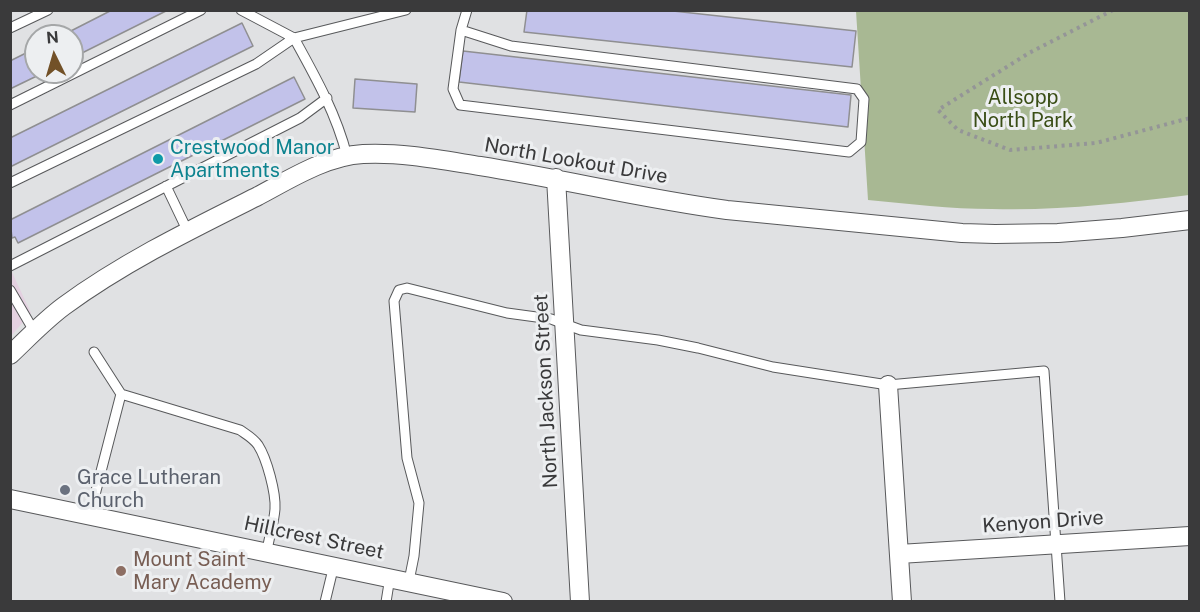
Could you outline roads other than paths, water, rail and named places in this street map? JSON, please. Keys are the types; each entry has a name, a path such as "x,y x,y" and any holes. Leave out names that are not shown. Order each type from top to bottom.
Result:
{"street":[{"name":"North Lookout Drive","path":"10,355 64,306 104,279 188,232 309,170 347,156 385,154 414,156 556,178 704,207 962,233 1058,233 1190,220"},
{"name":"North Jackson Street","path":"556,178 580,602"},
{"path":"888,385 902,602"},
{"name":"Hillcrest Street","path":"10,499 503,602"},
{"name":"Kenyon Drive","path":"899,554 1190,536"}],"lane":[{"path":"10,28 48,10"},
{"path":"10,105 201,10"},
{"path":"241,10 294,38 327,98 341,131 347,156"},
{"path":"10,183 256,64 294,38 406,10"},
{"path":"461,30 511,46 857,89 864,99 861,142 849,152 460,105 453,89 461,30 467,10"},
{"path":"10,266 300,118 327,98"},
{"path":"166,186 188,232"},
{"path":"409,581 419,503 407,458 396,334 395,296 399,290 407,288 507,312 551,319 581,330 658,340 773,367 888,385 1044,371 1060,602"},
{"path":"10,290 34,331"},
{"path":"94,352 121,394 240,430 251,437 259,447 274,498 275,510 267,551"},
{"path":"90,514 121,394"},
{"path":"326,602 334,565"},
{"path":"386,602 390,577"}],"place":[{"name":"Crestwood Manor Apartments","path":"158,159"},
{"name":"Grace Lutheran Church","path":"65,490"},
{"name":"Mount Saint Mary Academy","path":"121,571"}],"park label":[{"name":"Allsopp North Park","path":"1023,110"}]}
